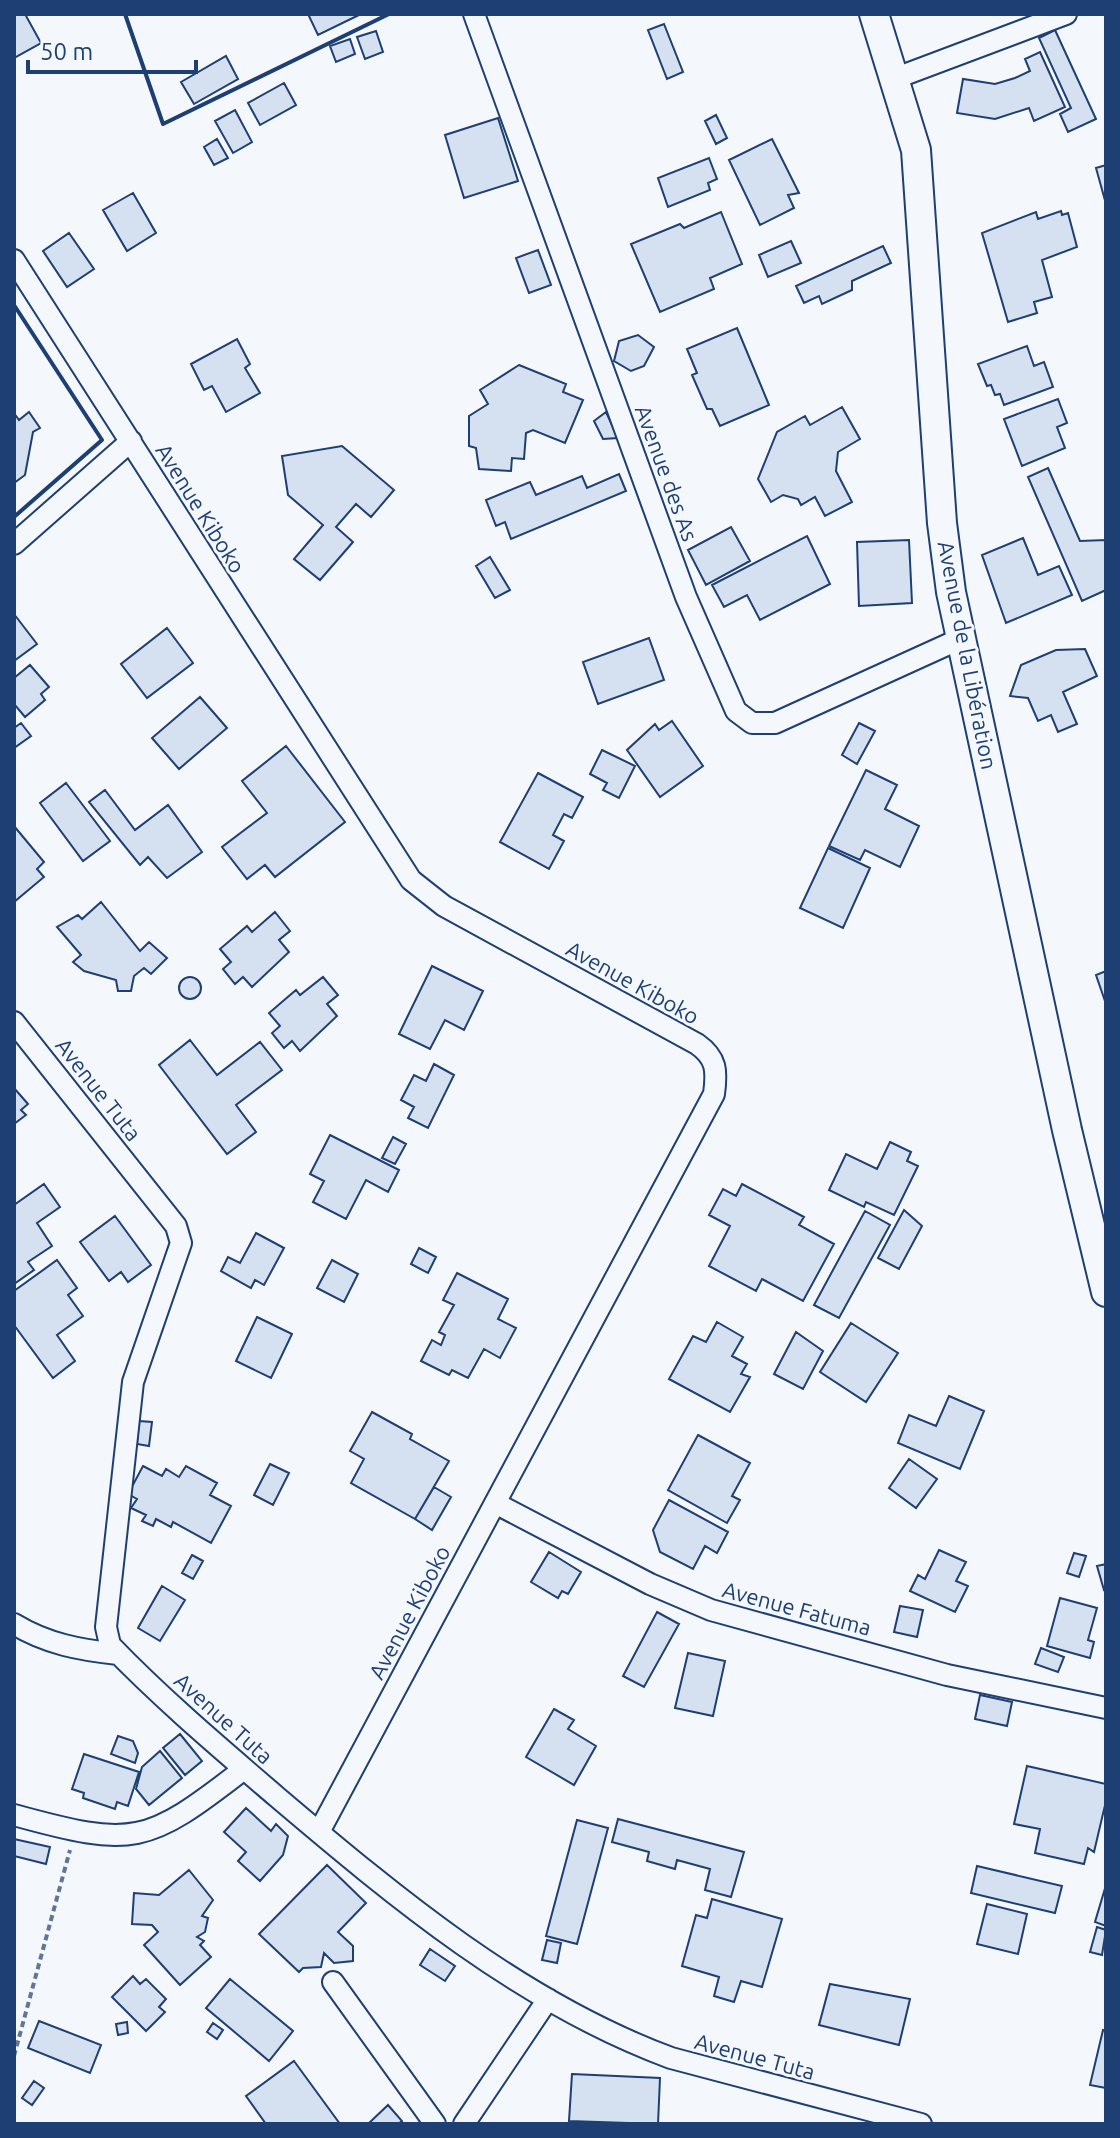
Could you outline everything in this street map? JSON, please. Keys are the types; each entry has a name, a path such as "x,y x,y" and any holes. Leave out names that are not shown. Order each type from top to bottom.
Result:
{"street":[{"name":"Avenue des As","path":"474,14 686,597 736,711 752,723 775,723 962,638"},
{"name":"Avenue de la Libération","path":"874,14 916,150 942,523 962,638 1067,1130 1106,1292"},
{"path":"896,78 1066,14"},
{"name":"Avenue Kiboko","path":"14,260 332,761 421,891 697,1044 715,1063 714,1094 319,1832"},
{"path":"14,544 131,441"},
{"name":"Avenue Tuta","path":"14,1022 176,1226 181,1243 133,1382 106,1627 110,1645 244,1769 319,1832 462,1944 548,1999 631,2043 671,2058 921,2124"},
{"name":"Avenue Fatuma","path":"495,1503 696,1605 947,1675 1106,1708"},
{"path":"14,1624 59,1645 118,1654"},
{"path":"14,1815 75,1832 105,1836 144,1834 198,1804 244,1769"},
{"path":"333,1982 435,2124"},
{"path":"465,2124 548,1999"}],"path":[{"path":"14,2056 75,1832"}],"building":[{"path":"14,14 25,14 41,43 14,58"},
{"path":"308,14 361,14 318,35"},
{"path":"664,24 683,72 667,79 648,30"},
{"path":"1055,30 1096,119 1068,132 1060,114 1071,108 1039,38"},
{"path":"376,31 383,52 365,59 357,37"},
{"path":"350,39 355,54 336,62 330,46"},
{"path":"1040,52 1065,107 1034,121 1029,108 995,119 957,113 963,79 995,84 1015,78 1030,71 1025,59"},
{"path":"226,56 238,79 194,104 181,82"},
{"path":"284,83 296,105 260,125 248,103"},
{"path":"235,110 252,142 233,153 215,121"},
{"path":"716,115 727,138 716,144 705,121"},
{"path":"498,118 518,181 464,198 445,135"},
{"path":"217,139 228,158 214,165 204,147"},
{"path":"772,139 799,193 788,195 794,208 760,225 729,160"},
{"path":"709,158 717,179 708,183 710,190 668,207 658,178"},
{"path":"1106,165 1106,204 1096,168"},
{"path":"133,193 156,233 127,251 103,210"},
{"path":"1061,211 1062,215 1068,213 1077,247 1042,260 1052,297 1034,302 1037,313 1008,322 982,233 1036,212 1038,219"},
{"path":"721,212 742,264 710,278 714,289 660,312 631,244 680,224 684,228"},
{"path":"69,233 94,269 67,287 43,251"},
{"path":"791,241 801,263 768,277 759,255"},
{"path":"883,246 891,263 852,281 852,290 822,304 819,296 804,303 796,286"},
{"path":"538,250 551,285 529,293 516,258"},
{"path":"737,328 769,405 720,426 712,409 707,409 692,375 697,373 687,349"},
{"path":"638,335 654,347 644,366 631,371 614,361 619,341"},
{"path":"237,339 250,364 245,368 260,393 226,412 212,386 204,390 191,364"},
{"path":"1027,346 1034,366 1044,362 1053,387 1004,405 1000,394 995,395 991,385 987,386 978,364"},
{"path":"519,365 566,384 563,392 583,400 565,443 533,430 526,433 524,459 512,458 511,471 479,469 476,448 469,446 469,416 488,404 480,390"},
{"path":"1058,399 1067,423 1057,427 1065,448 1022,466 1004,419"},
{"path":"842,407 860,439 838,452 836,471 852,502 825,516 815,497 801,505 798,499 783,495 771,502 758,479 777,432 805,416 810,425"},
{"path":"29,412 40,428 33,432 25,475 14,483 14,413 19,420"},
{"path":"606,412 618,438 603,439 594,421"},
{"path":"342,446 394,490 371,517 356,504 336,527 353,542 320,580 294,559 323,525 288,495 282,456"},
{"path":"1048,468 1080,541 1106,540 1106,590 1082,601 1028,477"},
{"path":"619,474 626,491 511,539 505,522 496,526 486,500 530,482 536,495 582,476 587,488"},
{"path":"731,527 750,561 706,585 688,550"},
{"path":"807,536 830,584 760,620 747,595 724,607 712,585"},
{"path":"1023,538 1038,575 1059,566 1072,595 1006,623 982,555"},
{"path":"909,540 912,603 859,606 857,542"},
{"path":"490,557 510,590 495,598 476,566"},
{"path":"14,614 37,644 14,661"},
{"path":"167,628 193,663 147,698 121,664"},
{"path":"649,638 664,680 598,704 583,662"},
{"path":"1085,649 1097,676 1063,692 1077,724 1058,732 1051,715 1038,721 1028,698 1010,696 1021,665 1056,650"},
{"path":"30,665 49,687 41,694 45,700 25,717 14,704 14,678"},
{"path":"200,697 227,728 179,769 152,738"},
{"path":"672,721 703,766 660,797 627,750 655,724 659,730"},
{"path":"21,723 31,736 14,748 14,728"},
{"path":"859,723 875,731 857,764 842,755"},
{"path":"286,746 345,822 275,877 265,865 247,879 222,847 267,813 242,781"},
{"path":"602,750 635,766 619,798 603,790 607,783 590,774"},
{"path":"866,770 897,785 885,809 919,826 900,867 865,850 860,860 829,846"},
{"path":"538,773 583,797 572,818 564,814 553,835 564,841 549,869 500,842"},
{"path":"66,783 110,841 83,861 40,803"},
{"path":"105,790 135,830 168,805 202,852 167,878 148,857 140,865 89,802"},
{"path":"14,826 44,862 37,869 44,877 14,902"},
{"path":"828,848 870,868 843,928 800,908"},
{"path":"101,902 140,951 149,942 167,958 151,974 144,968 134,976 131,991 118,991 116,980 84,971 73,962 81,955 57,927 78,915 82,919"},
{"path":"275,912 290,931 279,940 289,952 252,987 243,977 235,984 223,969 231,962 220,949 247,926 252,932"},
{"path":"432,966 483,991 464,1030 445,1020 430,1049 399,1034"},
{"path":"1106,971 1106,1004 1096,975"},
{"path":"190,977 201,988 190,999 179,988"},
{"path":"323,977 338,995 327,1004 337,1016 300,1051 292,1041 284,1048 272,1033 280,1026 269,1013 296,990 300,995"},
{"path":"190,1040 217,1075 260,1042 282,1070 236,1105 256,1132 227,1154 159,1065"},
{"path":"434,1064 454,1075 428,1128 408,1118 414,1107 401,1100 414,1075 426,1081"},
{"path":"14,1088 28,1104 21,1110 26,1115 14,1124"},
{"path":"330,1135 399,1170 388,1192 366,1180 346,1219 313,1202 324,1181 310,1174"},
{"path":"393,1137 406,1144 395,1164 382,1158"},
{"path":"890,1142 911,1152 907,1161 918,1166 894,1215 866,1202 864,1207 829,1190 846,1154 877,1169"},
{"path":"44,1184 60,1207 37,1223 52,1246 28,1262 34,1270 14,1284 14,1205"},
{"path":"742,1184 804,1217 799,1225 834,1244 803,1301 762,1279 756,1291 709,1266 730,1226 709,1215 723,1189 736,1196"},
{"path":"904,1210 922,1226 899,1269 878,1258"},
{"path":"865,1211 890,1225 839,1318 814,1305"},
{"path":"115,1216 151,1265 128,1282 121,1272 109,1281 80,1242"},
{"path":"256,1233 284,1248 264,1285 255,1280 251,1288 221,1271 228,1257 240,1263"},
{"path":"419,1248 436,1257 428,1273 411,1264"},
{"path":"57,1260 77,1288 68,1295 83,1316 57,1335 75,1361 53,1378 14,1325 14,1291"},
{"path":"332,1260 358,1274 344,1302 317,1288"},
{"path":"457,1273 508,1299 498,1319 516,1328 500,1358 484,1349 468,1378 452,1370 449,1375 421,1361 432,1340 441,1345 445,1335 439,1332 454,1305 443,1300"},
{"path":"257,1317 292,1334 271,1378 236,1361"},
{"path":"717,1322 743,1337 732,1356 747,1364 741,1374 750,1377 730,1412 669,1379 693,1336 706,1342"},
{"path":"851,1323 898,1353 866,1402 820,1372"},
{"path":"796,1332 823,1351 803,1389 774,1374"},
{"path":"949,1396 984,1411 960,1469 898,1443 909,1415 936,1426"},
{"path":"372,1412 412,1434 410,1439 449,1461 415,1519 351,1483 364,1459 350,1451"},
{"path":"139,1421 152,1422 149,1446 137,1444"},
{"path":"698,1435 750,1463 732,1496 740,1500 727,1523 668,1490"},
{"path":"909,1459 937,1479 916,1508 889,1488"},
{"path":"270,1464 289,1473 273,1505 254,1495"},
{"path":"143,1466 162,1476 166,1469 179,1477 186,1466 217,1483 210,1495 231,1506 211,1543 173,1522 171,1527 156,1519 153,1526 142,1521 146,1515 131,1508 137,1499 128,1494"},
{"path":"434,1487 451,1497 432,1530 415,1519"},
{"path":"669,1500 728,1532 717,1553 705,1546 693,1569 660,1552 653,1530"},
{"path":"939,1550 966,1562 956,1581 968,1586 955,1612 910,1591 918,1575 925,1579"},
{"path":"549,1552 581,1572 568,1594 562,1591 558,1598 531,1582"},
{"path":"1074,1553 1086,1556 1079,1577 1067,1573"},
{"path":"192,1555 203,1561 193,1579 182,1573"},
{"path":"1106,1564 1106,1589 1104,1590 1097,1566"},
{"path":"162,1586 185,1600 160,1641 138,1628"},
{"path":"1060,1598 1097,1608 1088,1640 1094,1642 1090,1658 1047,1646"},
{"path":"900,1606 923,1610 917,1637 894,1632"},
{"path":"657,1612 679,1624 644,1687 623,1676"},
{"path":"1041,1648 1064,1657 1058,1672 1035,1664"},
{"path":"688,1653 725,1661 713,1716 675,1708"},
{"path":"980,1695 1012,1702 1007,1726 975,1719"},
{"path":"554,1709 574,1720 568,1729 596,1746 574,1785 526,1757"},
{"path":"180,1734 202,1761 185,1775 163,1748"},
{"path":"118,1736 133,1741 138,1753 135,1763 111,1754"},
{"path":"160,1751 182,1778 149,1805 136,1789 142,1767"},
{"path":"84,1754 139,1772 128,1806 117,1802 115,1809 83,1798 84,1793 72,1789"},
{"path":"1027,1766 1106,1784 1106,1801 1094,1852 1088,1848 1084,1864 1035,1853 1040,1829 1014,1824"},
{"path":"246,1808 271,1831 276,1824 288,1836 283,1855 260,1881 238,1861 246,1852 224,1832"},
{"path":"618,1819 744,1852 731,1897 705,1890 710,1869 677,1860 675,1869 647,1861 649,1852 612,1842"},
{"path":"577,1820 608,1828 577,1944 546,1936"},
{"path":"14,1839 50,1847 46,1864 14,1856"},
{"path":"327,1865 366,1903 338,1932 353,1946 353,1961 334,1963 324,1953 321,1967 303,1968 299,1972 259,1934"},
{"path":"977,1866 1062,1886 1055,1913 971,1893"},
{"path":"189,1870 213,1900 202,1916 208,1918 205,1932 197,1937 204,1941 200,1945 211,1957 180,1985 144,1945 158,1932 152,1925 132,1924 134,1893 159,1895"},
{"path":"1106,1885 1106,1926 1095,1922"},
{"path":"712,1899 782,1919 762,1987 741,1981 734,2002 714,1996 719,1977 682,1966 696,1915 707,1918"},
{"path":"987,1904 1027,1914 1018,1954 977,1944"},
{"path":"1097,1927 1106,1930 1102,1955 1090,1952"},
{"path":"547,1940 561,1943 557,1963 542,1960"},
{"path":"430,1949 455,1966 445,1981 420,1965"},
{"path":"133,1976 140,1984 146,1979 166,1999 159,2007 165,2012 146,2031 112,1997"},
{"path":"230,1979 293,2031 269,2061 206,2008"},
{"path":"830,1984 910,1999 899,2045 819,2025"},
{"path":"39,2021 101,2045 90,2073 28,2048"},
{"path":"127,2022 128,2033 118,2035 116,2024"},
{"path":"213,2023 223,2030 217,2039 207,2032"},
{"path":"1103,2030 1106,2031 1106,2088 1090,2085"},
{"path":"294,2061 340,2124 266,2124 246,2096"},
{"path":"572,2074 660,2078 658,2124 569,2121"},
{"path":"34,2081 44,2088 32,2105 22,2098"},
{"path":"388,2105 402,2121 398,2124 368,2124"}],"wall":[{"path":"125,14 163,124 389,14"},
{"path":"14,305 102,440 14,517"}]}
